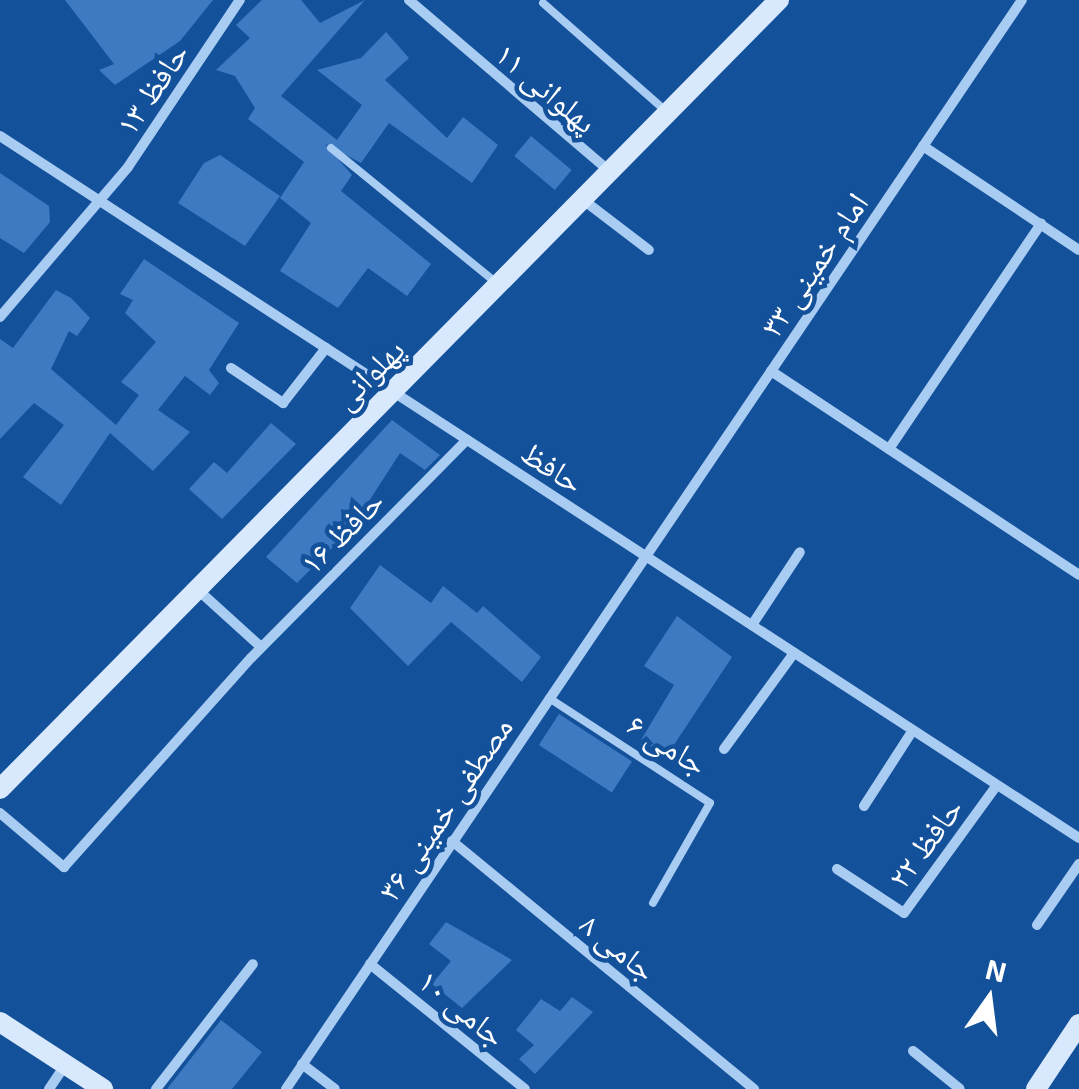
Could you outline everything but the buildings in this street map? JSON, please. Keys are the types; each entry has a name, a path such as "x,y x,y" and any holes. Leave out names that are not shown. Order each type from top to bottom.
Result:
{"street":[{"name":"حافظ ۱۳","path":"0,316 98,200 240,0"},
{"name":"پهلوانی ۱۱","path":"408,0 610,172"},
{"name":"پهلوانی","path":"0,788 779,0"},
{"name":"امام خمینی ۳۳","path":"646,556 1022,0"},
{"name":"حافظ","path":"0,136 1079,838"},
{"path":"922,146 1079,250"},
{"path":"582,199 648,250"},
{"path":"888,449 1041,224"},
{"path":"231,368 283,402 326,348"},
{"path":"771,371 1079,575"},
{"name":"حافظ ۱۶","path":"0,814 64,868 251,658 467,440"},
{"path":"752,625 800,552"},
{"name":"مصطفی خمینی ۳۶","path":"286,1089 646,556"},
{"path":"196,590 261,648"},
{"path":"724,749 794,653"},
{"path":"864,806 913,730"},
{"name":"حافظ ۲۲","path":"837,869 904,913 997,784"},
{"name":"جامی ۸","path":"452,840 754,1089"},
{"path":"1037,925 1079,864"},
{"path":"156,1089 253,964"},
{"name":"جامی ۱۰","path":"370,964 524,1089"},
{"path":"0,1022 103,1089"},
{"path":"1036,1089 1071,1053 1079,1024"},
{"path":"913,1051 960,1089"},
{"path":"49,1089 66,1064"},
{"path":"302,1064 334,1089"}],"lane":[{"path":"543,3 668,112"},
{"path":"331,148 498,284"},
{"name":"جامی ۶","path":"549,698 710,804 653,904"}]}
